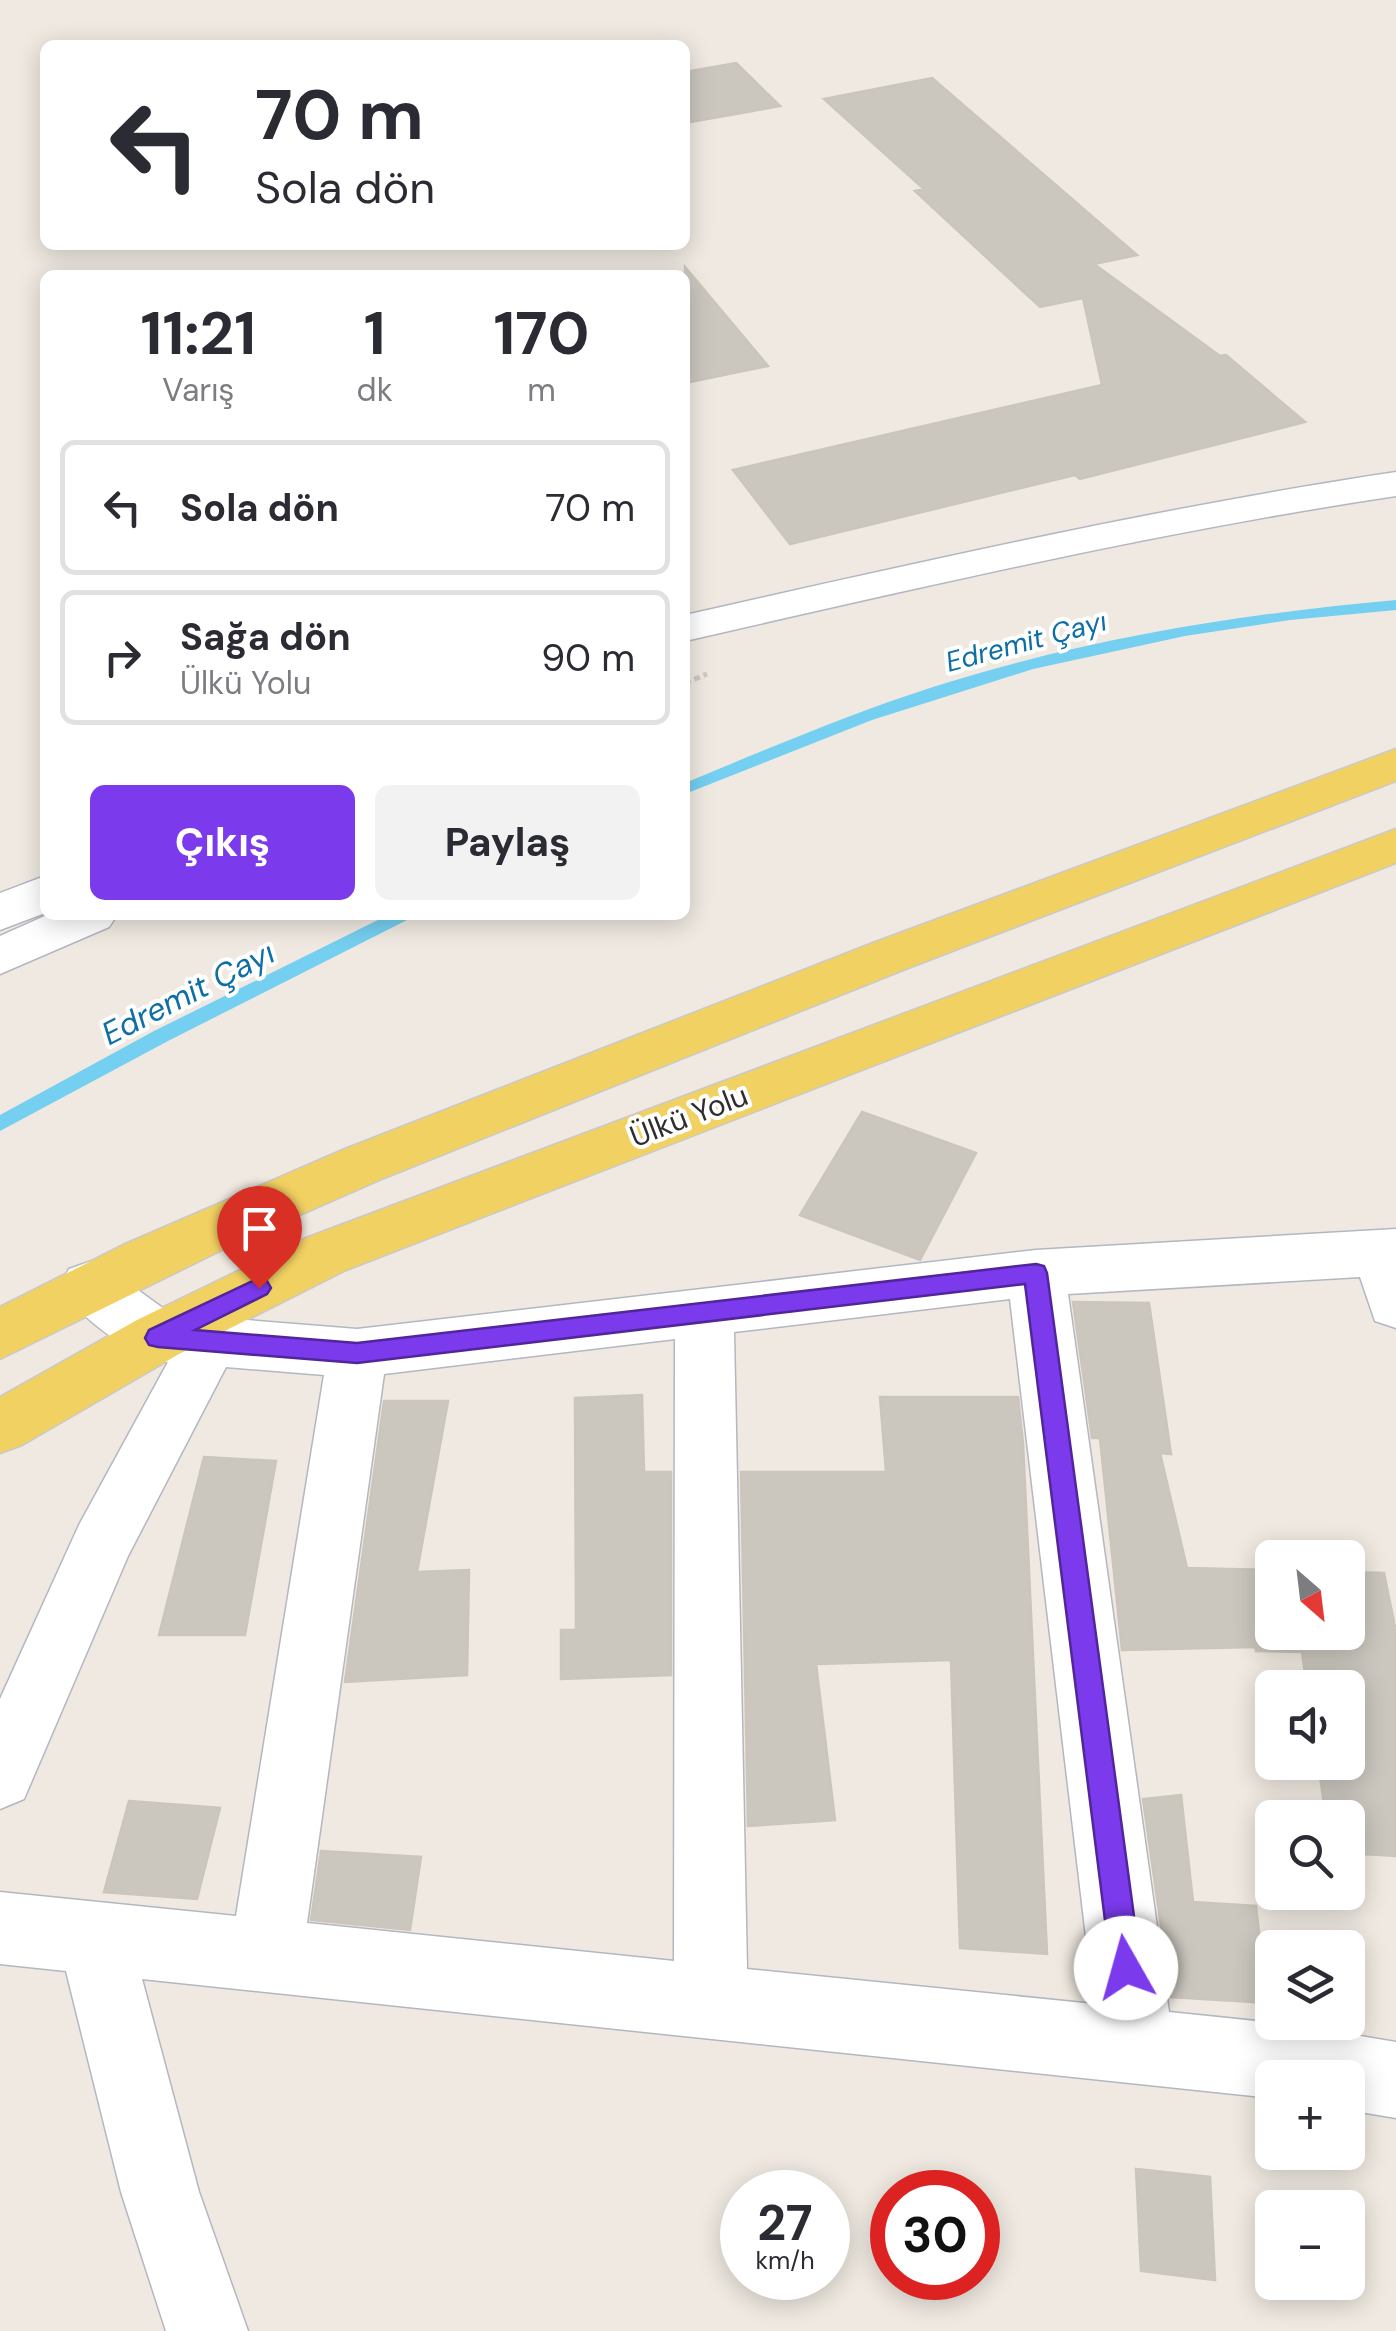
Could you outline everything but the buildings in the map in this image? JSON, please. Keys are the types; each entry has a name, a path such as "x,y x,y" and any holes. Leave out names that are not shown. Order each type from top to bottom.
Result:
{"main road":[{"path":"0,1336 89,1285 293,1191 876,959 1396,764"},
{"name":"Ülkü Yolu","path":"0,1427 184,1340 326,1254 1396,845"}],"street":[{"path":"690,627 1042,547 1276,502 1396,484"},
{"path":"690,657 818,600"},
{"path":"0,913 40,896"},
{"path":"0,956 81,920"},
{"path":"89,1285 184,1340 357,1353 1036,1273 1391,1270"},
{"path":"1036,1273 1136,2046"},
{"path":"704,1313 711,2002"},
{"path":"0,1776 184,1340"},
{"path":"266,1955 357,1353"},
{"path":"0,1928 1295,2063 1396,2080"},
{"path":"94,1937 160,2192 207,2331"}],"waterway":[{"name":"Edremit Çayı","path":"690,787 866,716 1029,665 1185,631 1396,605"},
{"name":"Edremit Çayı","path":"0,1124 161,1036 393,920"}],"route":[{"path":"259,1288 158,1338 357,1353 1036,1273 1126,1968"}]}
